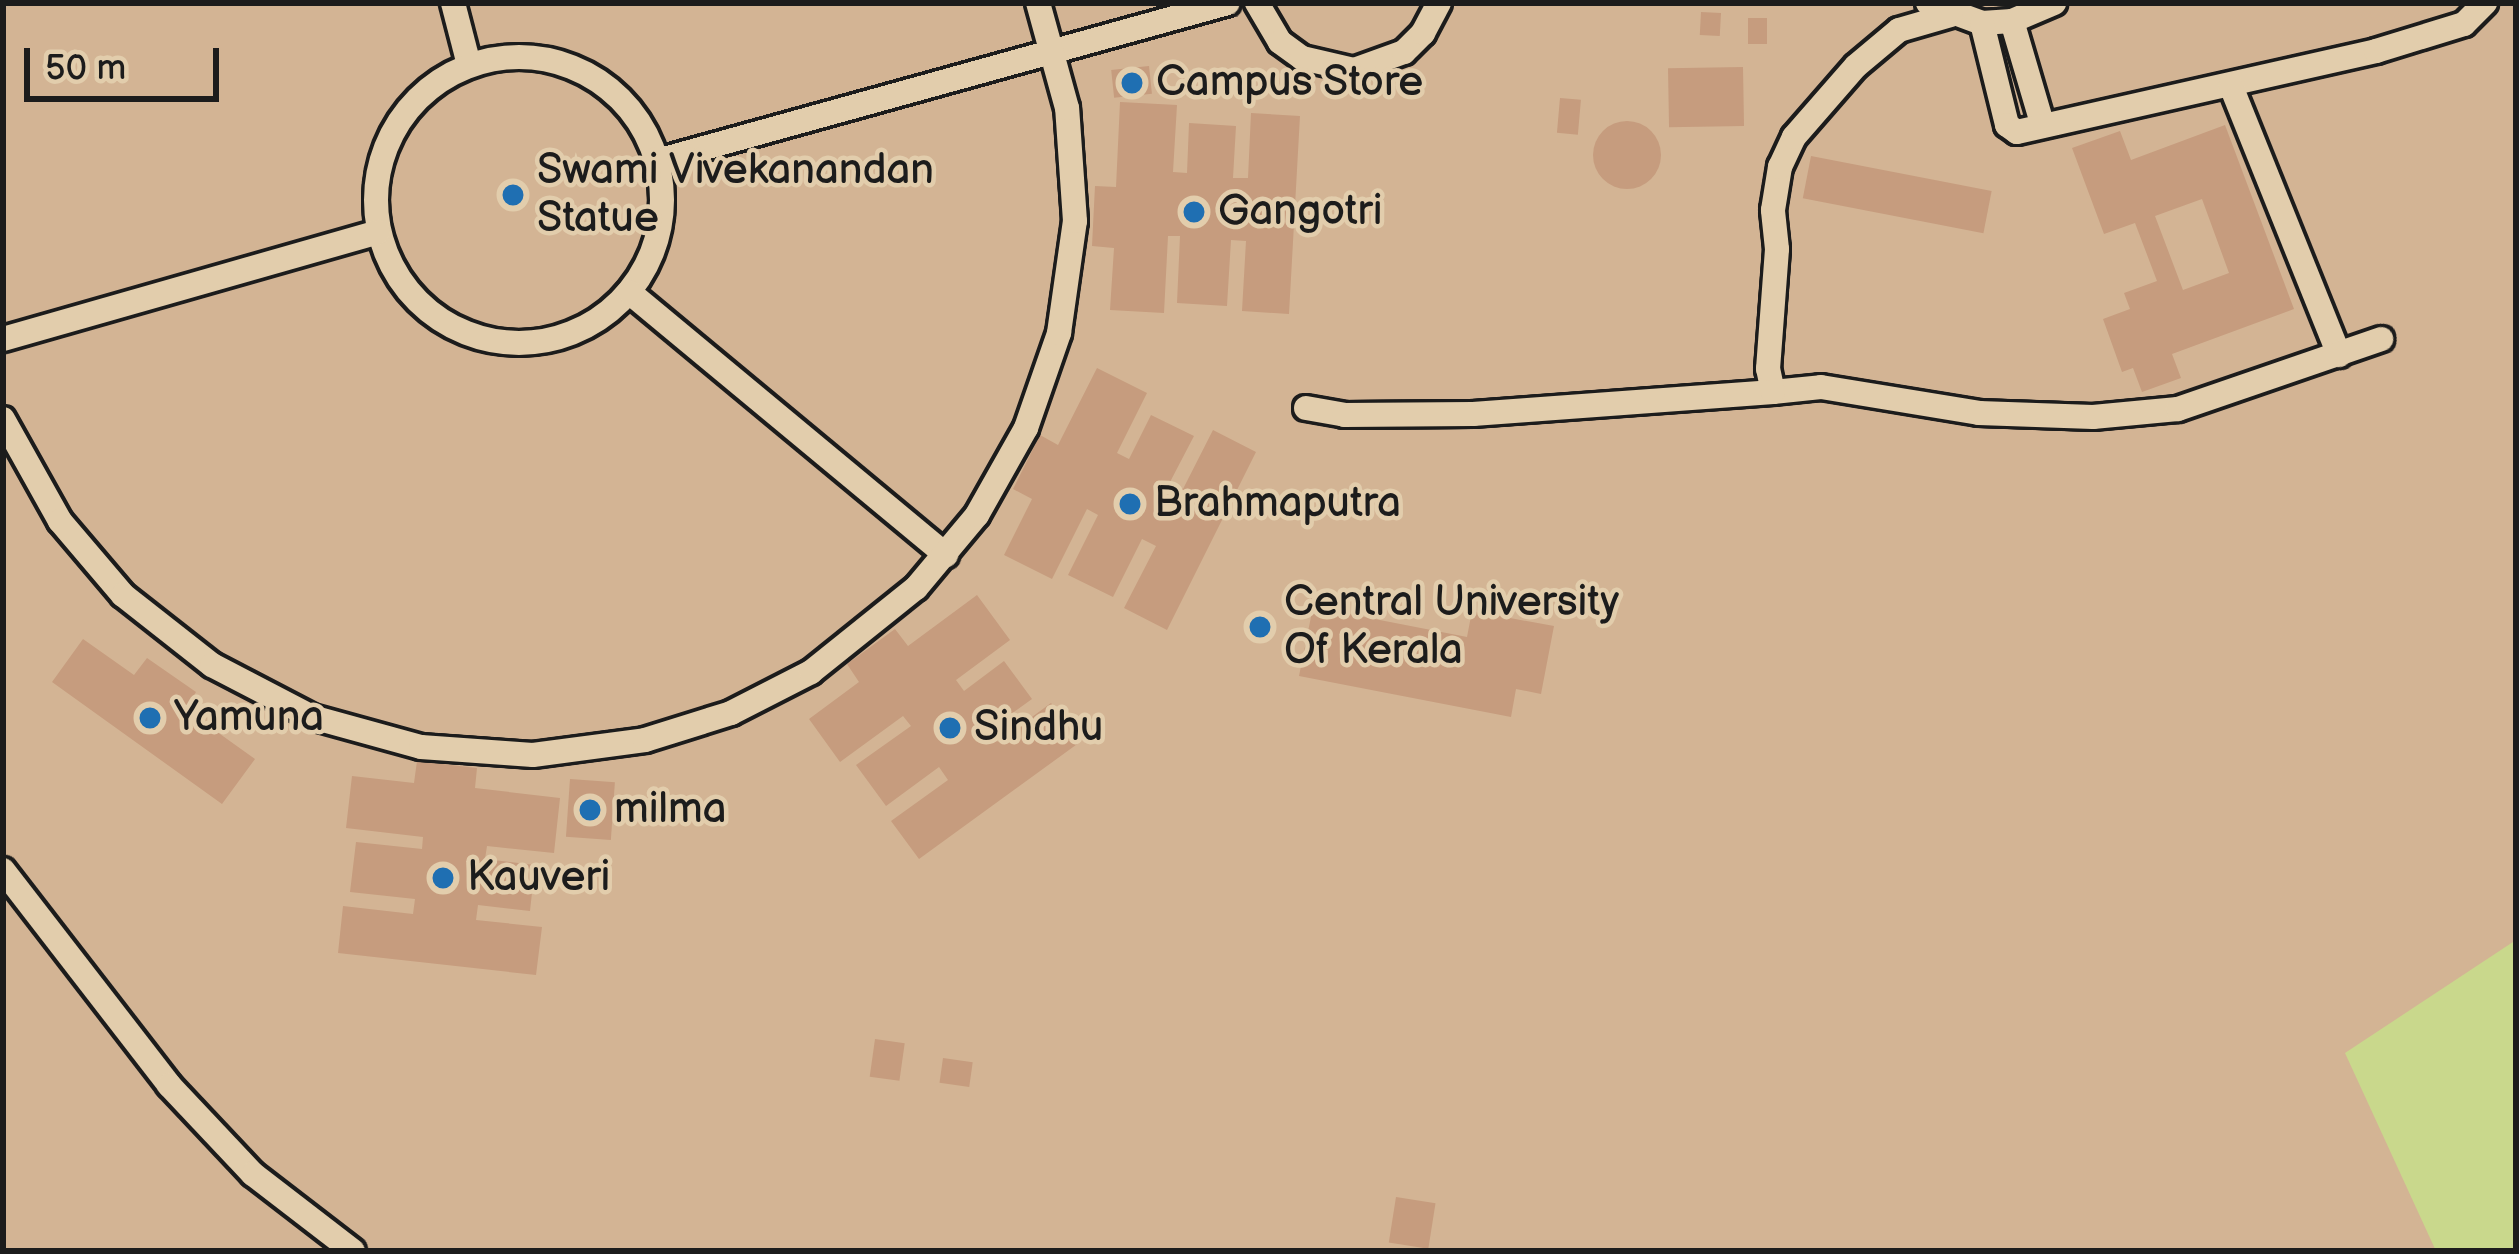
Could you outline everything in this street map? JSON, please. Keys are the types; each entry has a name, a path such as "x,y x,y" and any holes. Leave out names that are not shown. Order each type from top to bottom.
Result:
{"street":[{"path":"453,3 469,65"},
{"path":"3,419 60,521 124,595 212,665 295,709 421,747 514,755 590,750 710,721 772,694 848,646 946,555 1011,458 1059,333 1075,220 1072,145 1054,52 1038,3"},
{"path":"658,161 1228,3"},
{"path":"1257,3 1280,42 1302,58 1354,70 1404,52 1423,34 1438,3"},
{"path":"1928,3 1952,16 1982,22 2012,21 2054,3"},
{"path":"1982,22 2007,125 2018,132 2426,37 2464,24 2485,3"},
{"path":"1773,392 1768,369 1777,250 1773,210 1780,167 1794,137 1856,66 1899,30 1952,16"},
{"path":"2012,21 2043,126"},
{"path":"507,57 547,59 584,72 616,94 641,125 658,161 663,196 648,263 629,292 600,319 564,336 524,343 485,339 448,324 416,300 392,268 378,232 374,191 383,150 418,99 469,65 507,57"},
{"path":"2230,86 2339,355"},
{"path":"3,339 378,232"},
{"path":"629,292 946,555"},
{"path":"1306,408 1344,416 1473,415 1821,387 1978,413 2093,417 2178,409 2381,339"},
{"path":"3,870 181,1099 253,1174 353,1251"}],"shaded area":[{"name":"Central University Of Kerala","path":"3,3 2516,3 2516,1251 3,1251"}],"green space":[{"path":"2516,940 2516,1251 2436,1251 2345,1053"}],"building":[{"path":"1701,12 1721,13 1720,36 1700,35"},
{"path":"1748,18 1767,18 1767,44 1748,44"},
{"name":"Campus Store","path":"1149,66 1152,94 1114,98 1111,70"},
{"path":"1743,67 1744,126 1669,127 1668,68"},
{"path":"1560,98 1581,100 1578,135 1557,133"},
{"name":"Gangotri","path":"1120,102 1177,105 1173,172 1187,173 1189,123 1236,126 1233,178 1248,178 1251,113 1300,116 1289,314 1242,311 1246,241 1231,240 1227,306 1177,303 1180,236 1168,236 1164,313 1110,310 1114,248 1092,246 1095,186 1116,187"},
{"path":"1627,121 1651,131 1661,155 1651,179 1627,189 1603,179 1593,155 1603,131"},
{"path":"2225,125 2294,309 2172,354 2181,378 2142,392 2133,368 2122,372 2103,319 2130,309 2124,293 2157,281 2135,223 2104,234 2072,148 2120,131 2131,160","holes":["2202,199 2229,273 2183,290 2155,216"]},
{"path":"1811,156 1992,191 1983,233 1803,198"},
{"name":"Brahmaputra","path":"1097,368 1147,393 1117,453 1129,459 1151,415 1194,436 1170,482 1183,489 1213,430 1256,452 1167,630 1124,608 1156,546 1142,539 1113,597 1068,575 1098,515 1087,509 1052,579 1004,555 1032,499 1013,489 1040,435 1058,445"},
{"name":"Sindhu","path":"977,595 1010,640 956,680 964,691 1004,661 1032,699 989,730 998,742 1051,703 1080,742 919,859 891,821 948,780 939,767 886,806 856,765 911,726 903,716 840,762 809,719 859,682 847,664 895,629 908,646"},
{"path":"1313,607 1467,637 1472,611 1554,626 1541,694 1516,689 1511,717 1299,676"},
{"name":"Yamuna","path":"83,639 134,675 147,658 196,692 185,709 255,759 222,804 52,682"},
{"name":"Kauveri","path":"417,761 477,768 475,788 560,798 554,853 487,846 485,859 535,865 530,911 478,905 476,920 542,927 536,975 338,953 343,906 413,914 415,899 350,892 356,842 422,849 423,837 346,828 352,776 414,783"},
{"name":"milma","path":"570,779 615,782 611,840 566,837"},
{"path":"875,1039 905,1043 899,1081 870,1077"},
{"path":"943,1058 973,1062 969,1087 940,1083"},
{"path":"1396,1197 1436,1203 1428,1249 1389,1242"}],"place":[{"name":"Campus Store","path":"1132,83"},
{"name":"Swami Vivekanandan Statue","path":"513,195"},
{"name":"Gangotri","path":"1194,212"},
{"name":"Brahmaputra","path":"1130,504"},
{"name":"Central University Of Kerala","path":"1260,627"},
{"name":"Yamuna","path":"150,718"},
{"name":"Sindhu","path":"950,728"},
{"name":"milma","path":"590,810"},
{"name":"Kauveri","path":"443,878"}]}
